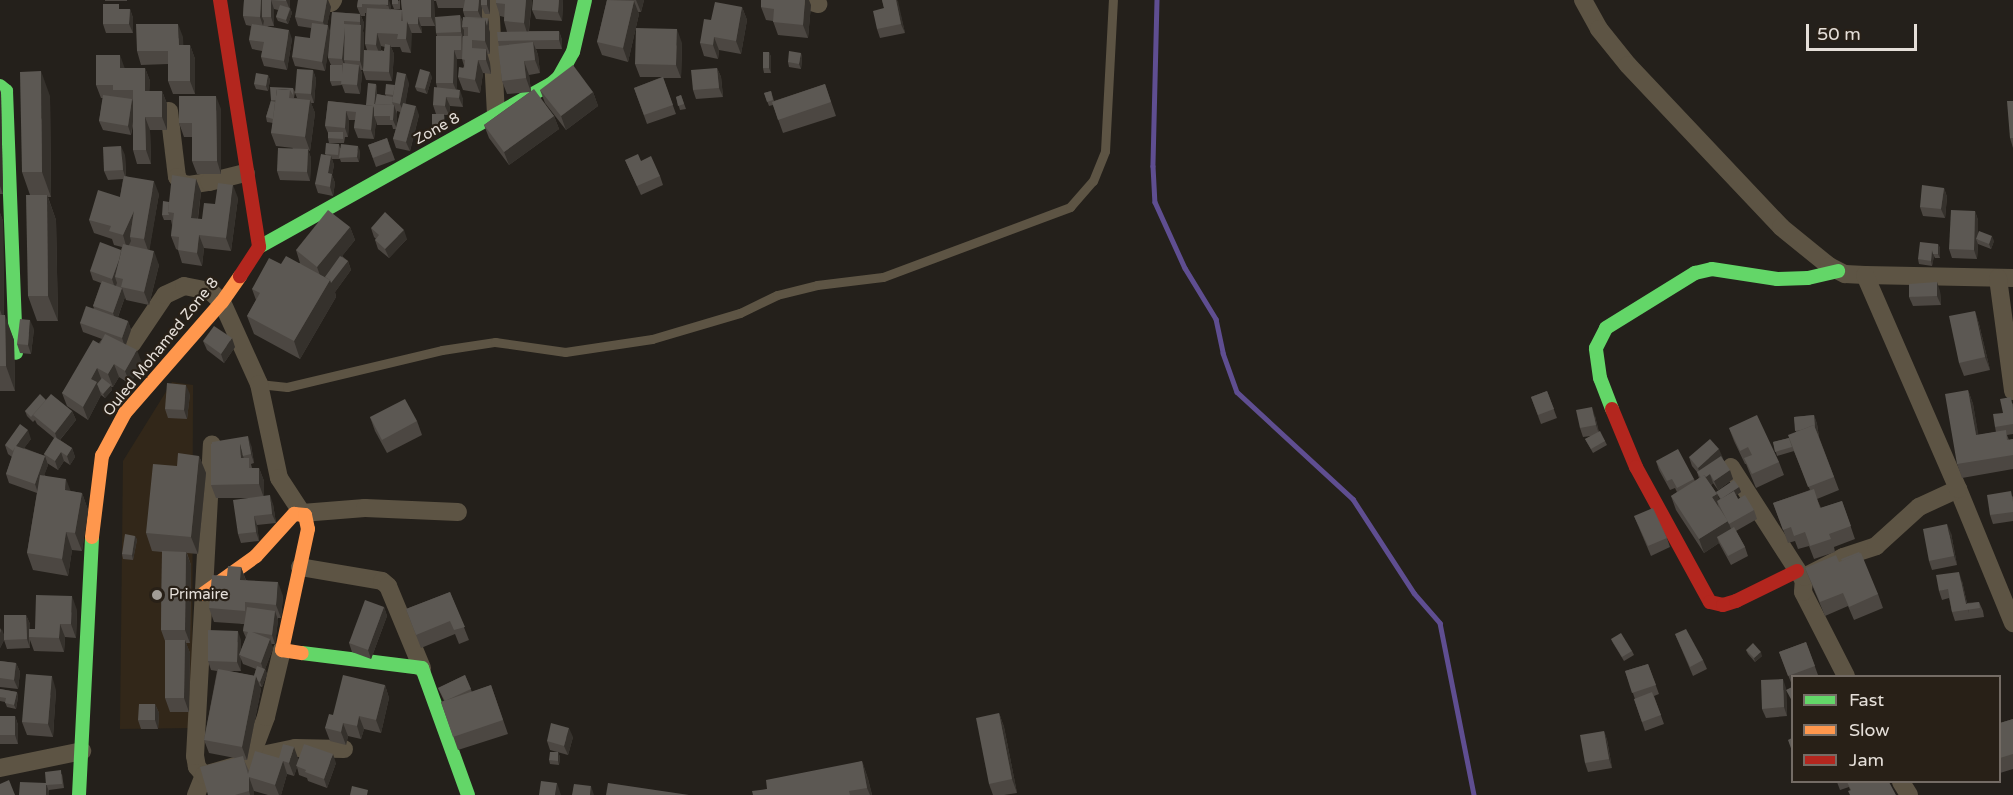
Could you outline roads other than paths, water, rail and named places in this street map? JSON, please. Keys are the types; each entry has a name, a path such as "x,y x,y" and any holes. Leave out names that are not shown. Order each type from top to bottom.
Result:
{"street":[{"path":"220,0 259,247"},
{"path":"490,0 491,57 496,115"},
{"name":"Zone 8","path":"259,247 496,115 559,77 573,52 585,0"},
{"path":"1583,0 1599,29 1636,74 1781,226 1838,271"},
{"path":"0,86 6,91 16,353"},
{"path":"169,111 177,177 181,183 189,185 209,182 246,173"},
{"name":"Ouled Mohamed Zone 8","path":"79,795 93,522 102,456 125,413 222,302 259,247"},
{"path":"1958,489 1919,507 1876,546 1844,556 1809,573 1736,602 1722,605 1710,602 1636,467 1600,378 1596,348 1606,328 1695,273 1712,269 1777,279 1808,278 1838,271 1865,275 2006,278 2013,391"},
{"path":"1865,275 1958,489 2013,623"},
{"path":"132,344 165,295 173,289 198,287 210,291 222,302 259,384 279,478 306,516 308,524 266,717 252,757 247,763 204,775"},
{"path":"204,775 197,767 195,756 212,444"},
{"path":"1731,467 1800,575 1803,592 1845,675"},
{"path":"203,594 256,556 294,514 365,508 458,512"},
{"path":"300,567 382,581 388,586 422,669 468,795"},
{"path":"282,650 422,669"},
{"path":"252,757 296,748 344,749"},
{"path":"0,768 82,751"},
{"path":"196,795 204,775"}],"lane":[{"path":"259,384 287,387 442,350 495,342 565,352 652,339 740,313 777,295 817,285 883,278 1070,207 1093,181 1105,151 1113,0"}],"waterway":[{"path":"1157,0 1153,166 1155,202 1185,268 1216,319 1223,353 1237,392 1353,499 1414,593 1440,623 1474,795"}],"place":[{"name":"Primaire","path":"157,595"}]}
